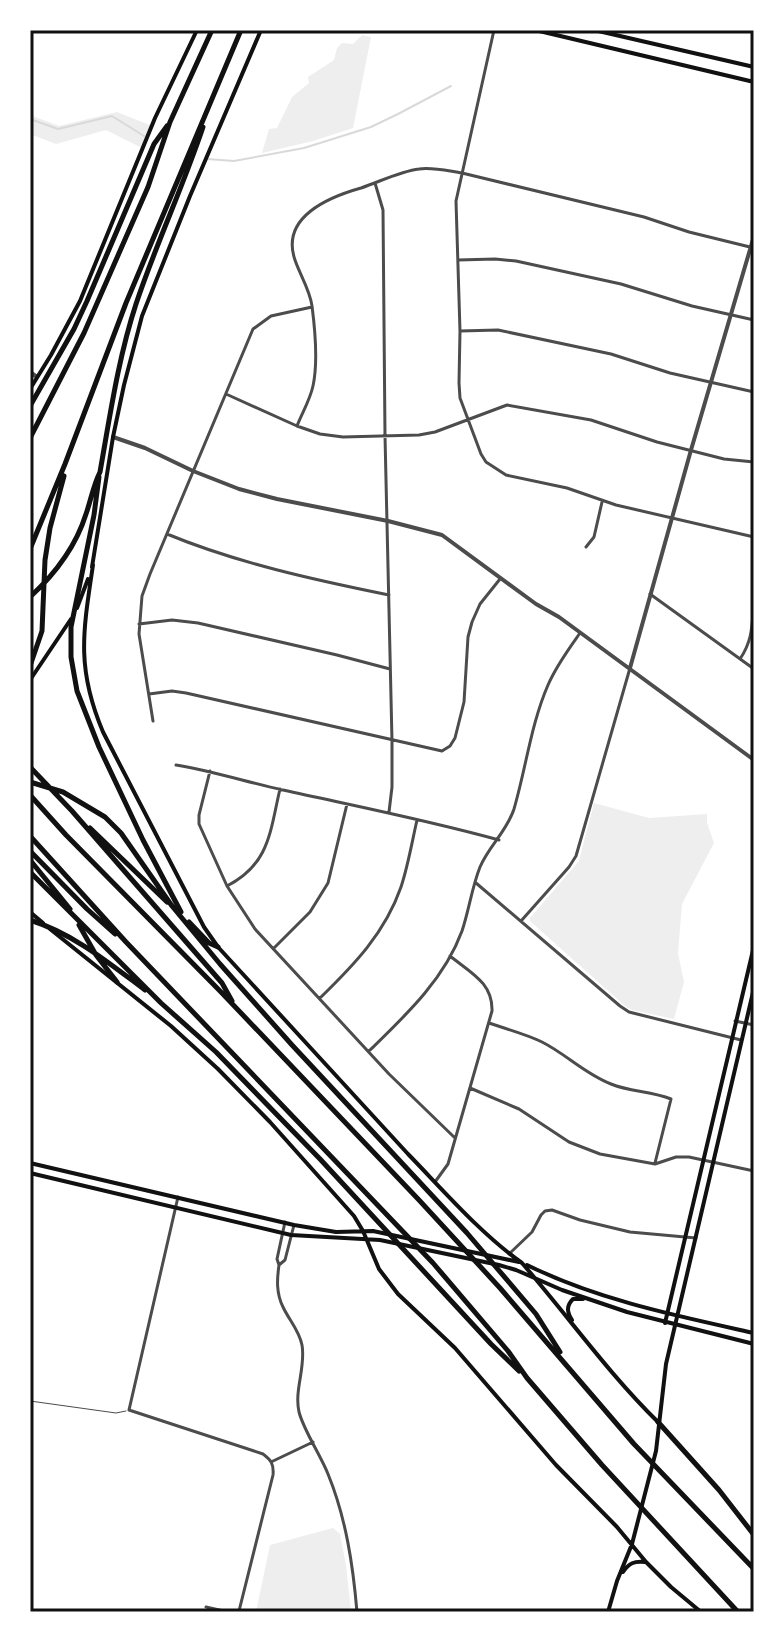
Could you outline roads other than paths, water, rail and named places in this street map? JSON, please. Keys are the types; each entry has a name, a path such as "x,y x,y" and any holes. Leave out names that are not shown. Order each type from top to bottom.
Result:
{"highway":[{"path":"30,438 84,333 148,187 170,122 212,30"},
{"path":"30,549 126,303 241,30"},
{"path":"184,919 99,747 77,691 71,657 71,627 94,515 118,370 136,304 191,164 214,93"},
{"path":"30,406 74,329 154,144 170,122"},
{"path":"30,666 42,631 45,560 69,454"},
{"path":"30,597 59,566 75,539 100,472"},
{"path":"30,767 83,823 222,983 236,1009"},
{"path":"30,782 63,792 105,817 231,977 467,1233 527,1304 595,1400 754,1569"},
{"path":"30,795 419,1200 570,1367"},
{"path":"83,823 95,831 209,943 218,947"},
{"path":"30,836 126,942 433,1263 602,1465 738,1612"},
{"path":"30,851 107,928 126,942"},
{"path":"30,860 67,905 96,955 117,982"},
{"path":"30,872 161,1003 216,1052 338,1178 491,1344 527,1378"},
{"path":"30,920 81,943 161,1003"},
{"path":"658,1422 719,1490 754,1535"}],"main road":[{"path":"31,386 80,301 155,118 197,30"},
{"path":"261,30 190,196 134,343 113,437 83,644 86,678 103,732 172,868 218,947 327,1068 498,1244 522,1263 576,1286 677,1316 754,1333"},
{"path":"535,30 754,82"},
{"path":"594,30 754,67"},
{"path":"618,51 621,36"},
{"path":"30,680 67,627 93,565"},
{"path":"30,912 171,1026 270,1122 354,1216 379,1269 398,1294 455,1348 556,1465 646,1562 701,1612"},
{"path":"665,1323 754,946"},
{"path":"608,1612 632,1544 656,1451 666,1364 754,988"},
{"path":"30,1163 294,1225 336,1232 373,1231 522,1263 576,1330 658,1422"},
{"path":"30,1173 291,1235 367,1238 499,1265 627,1312 754,1344"},
{"path":"349,1232 354,1226 354,1216"},
{"path":"494,1258 499,1250 498,1244"},
{"path":"477,1260 494,1258"},
{"path":"576,1330 567,1310 568,1303 573,1299 589,1299"},
{"path":"617,1581 627,1565 646,1562"}],"street":[{"path":"494,30 456,201 460,398 486,462 506,475 754,537"},
{"path":"297,426 313,385 314,370 312,307 293,256 293,242 306,214 316,205 418,169 434,168 644,217 753,248"},
{"path":"375,183 383,210 392,741 389,812"},
{"path":"521,921 576,856 754,236"},
{"path":"458,260 516,261 621,284 692,306 754,320"},
{"path":"153,721 141,650 139,624 142,596 253,329 267,318 312,307"},
{"path":"460,331 498,330 611,354 670,373 754,392"},
{"path":"30,372 37,377"},
{"path":"226,394 297,426 320,434 343,437 435,432 507,405 591,420 657,442 724,459 754,462"},
{"path":"113,437 239,489 442,535 754,760"},
{"path":"586,547 594,537 603,501"},
{"path":"167,534 226,555 389,595"},
{"path":"149,694 186,693 442,751 453,743 464,702 469,629 480,604 501,577"},
{"path":"650,594 754,669"},
{"path":"740,659 751,640 754,601"},
{"path":"139,624 172,620 198,623 390,669"},
{"path":"369,1051 421,999 450,956 461,934 480,867 499,840 513,812 537,713 548,685 580,633"},
{"path":"176,765 499,840"},
{"path":"210,771 198,819 227,886 247,918 389,1074 455,1138"},
{"path":"227,886 247,874 263,853 280,789"},
{"path":"274,948 310,912 328,883 347,804"},
{"path":"320,999 351,968 383,926 402,885 417,820"},
{"path":"476,883 629,1012 742,1040"},
{"path":"435,1182 448,1164 489,1023 493,999 489,989 450,956"},
{"path":"735,1021 754,1025"},
{"path":"489,1023 541,1041 580,1068 611,1084 671,1099 655,1164"},
{"path":"470,1088 519,1109 569,1142 600,1154 655,1164 681,1157 754,1171"},
{"path":"178,1197 129,1410 254,1450 263,1454 274,1466 239,1611 236,1612"},
{"path":"509,1254 532,1232 541,1215 552,1210 630,1232 696,1238"},
{"path":"285,1222 277,1259 277,1278 282,1306 302,1344 298,1408 328,1473 342,1516 357,1612"},
{"path":"279,1265 285,1260 294,1225"},
{"path":"271,1462 313,1442"},
{"path":"206,1607 228,1612"}],"lane":[{"path":"30,1401 116,1413 129,1410"}],"waterway":[{"path":"207,159 234,161 304,148 371,127 451,86"},
{"path":"30,119 58,129 112,116 144,136"}]}
